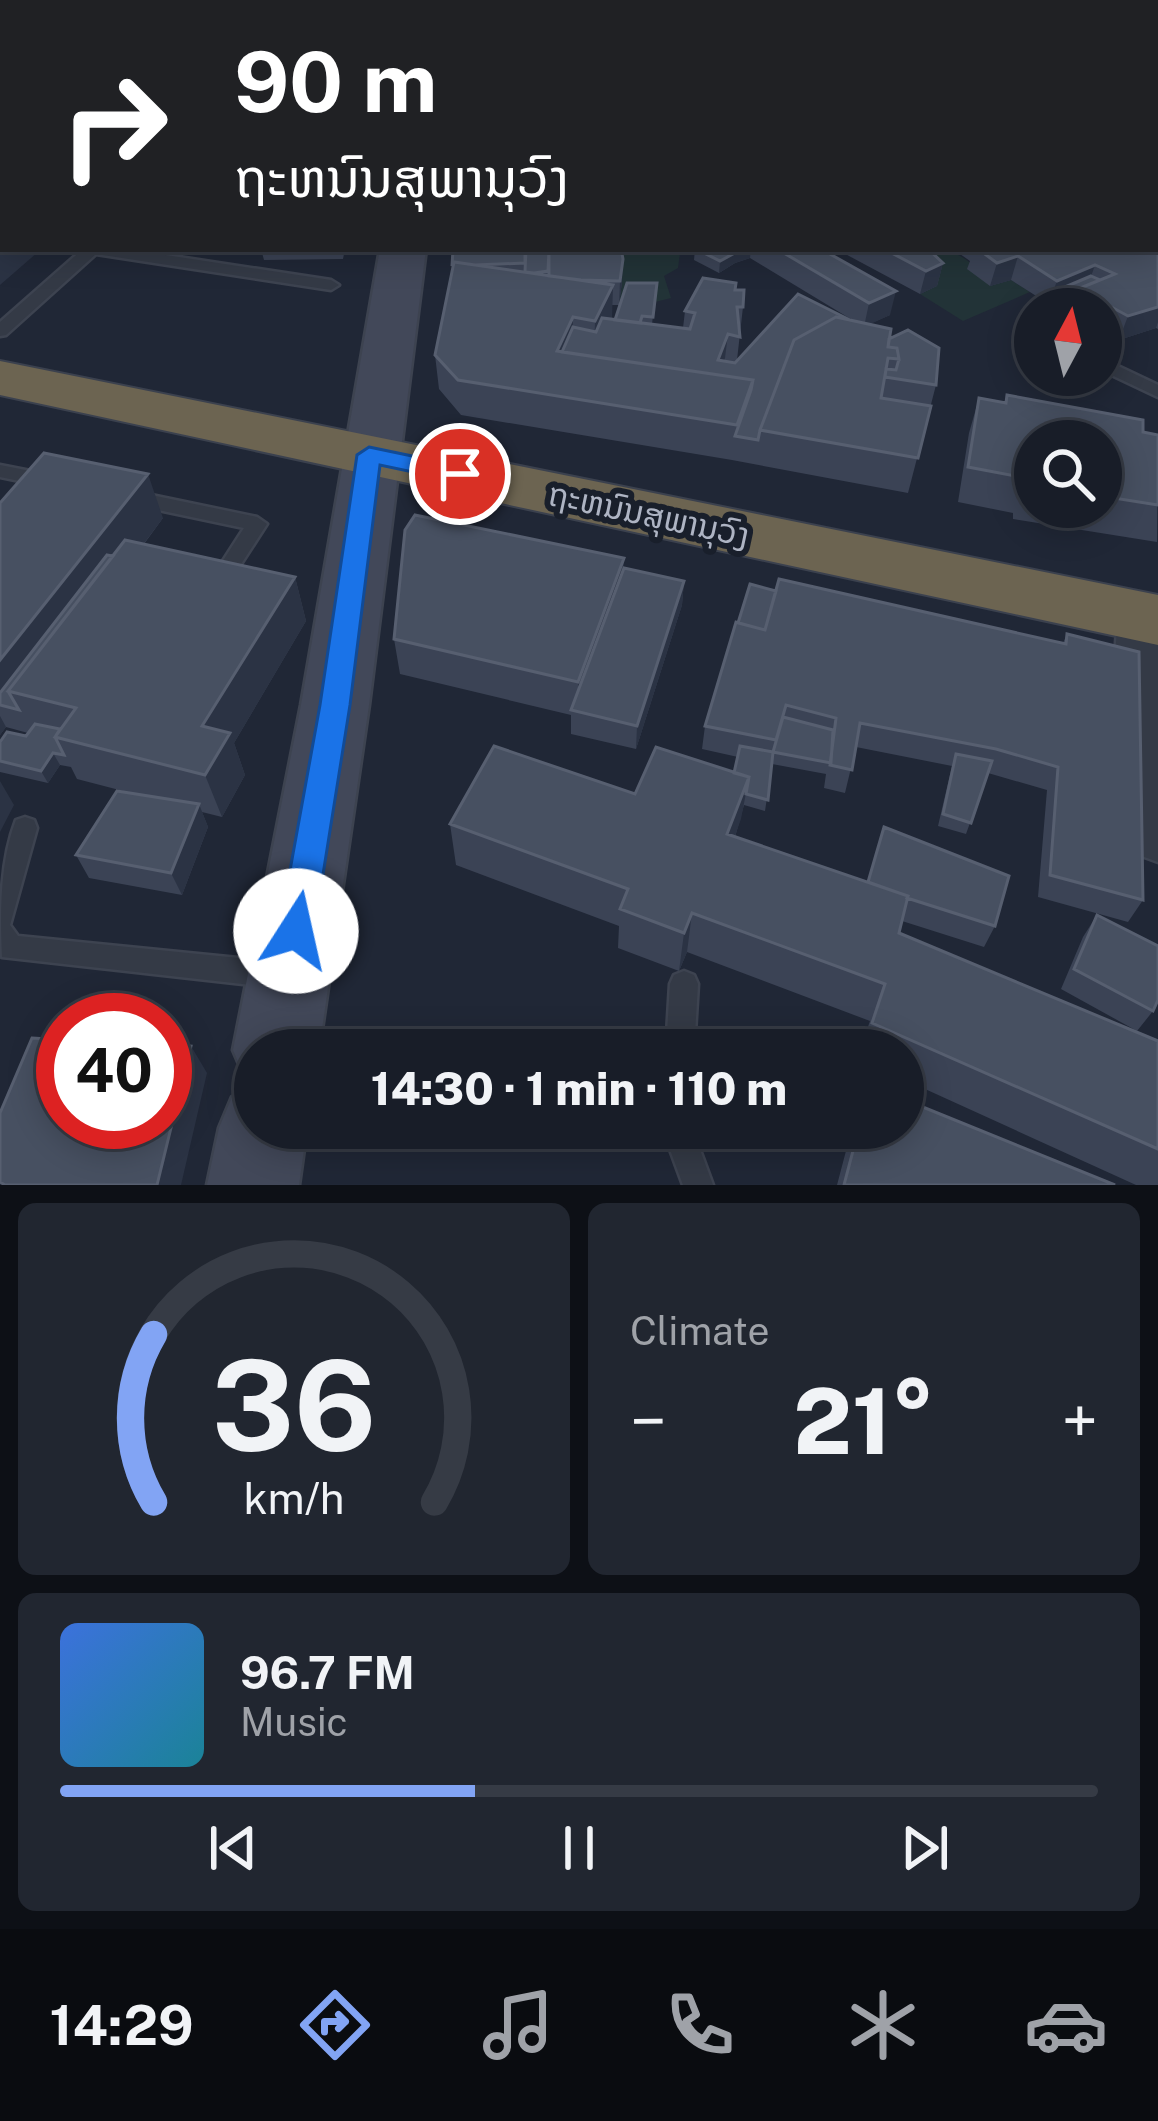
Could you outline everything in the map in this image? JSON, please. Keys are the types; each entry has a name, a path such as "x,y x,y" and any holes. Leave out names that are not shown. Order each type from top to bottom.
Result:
{"highway":[{"name":"ຖະຫນົນສຸພານຸວົງ","path":"0,378 1150,619"}],"street":[{"path":"280,1029 335,705 403,252"},
{"path":"1150,619 1135,761 1149,826 1158,839"},
{"path":"253,1185 259,1149"}],"lane":[{"path":"0,331 91,252"},
{"path":"114,252 331,285"},
{"path":"207,266 214,252"},
{"path":"1122,374 1158,392"},
{"path":"0,471 29,485 80,487"},
{"path":"102,492 257,524 225,573"},
{"path":"0,918 26,828"},
{"path":"0,932 11,948 289,976"},
{"path":"681,1029 684,984"},
{"path":"683,1149 698,1185"}],"shaded area":[{"path":"617,252 680,253 678,268 664,276 671,298 655,302 655,296 619,305 622,282"},
{"path":"898,252 950,252 970,262 990,286 1011,280 1024,288 1014,288 1014,299 963,321 920,294 937,286"}],"building":[{"path":"453,252 525,252 525,263 454,262 452,266"},
{"path":"526,252 549,252 548,271 525,272"},
{"path":"549,252 622,252 620,281 549,276"},
{"path":"702,252 736,252 720,261"},
{"path":"782,252 826,252 896,291 869,303"},
{"path":"890,252 931,252 943,263 926,271"},
{"path":"982,252 1158,252 1158,307 1128,316 1122,313 1122,288 1080,288 1115,274 1095,265 1057,281 1018,256 997,263"},
{"path":"454,262 613,285 595,321 573,317 557,351 753,380 737,425 458,380 435,355"},
{"path":"1091,276 1100,280 1080,288 1062,288"},
{"path":"703,278 736,283 735,290 744,290 743,307 737,307 740,337 728,334 718,360 735,363 798,294 850,320 836,317 794,340 758,440 735,436 753,380 562,352 573,327 596,332 602,318 690,329 695,313 685,311"},
{"path":"627,283 657,283 653,317 642,316 640,323 615,320"},
{"path":"836,317 891,329 888,347 897,348 899,359 888,358 881,398 931,406 918,458 760,430 794,340"},
{"path":"908,330 939,348 936,385 885,377 886,369 896,370 899,359 897,348 888,347 889,339"},
{"path":"1007,395 1143,420 1143,432 1158,435 1158,505 1122,499 1122,420 1014,420 1014,476 968,467 979,398 1006,403"},
{"path":"44,453 148,474 0,660 0,503"},
{"path":"415,515 624,558 578,682 394,639 405,530"},
{"path":"125,540 295,577 202,726 230,733 205,775 55,737 76,708 8,691"},
{"path":"107,555 113,556 8,691 19,710 0,705 0,693"},
{"path":"624,568 684,581 637,726 571,710"},
{"path":"779,579 1066,644 1067,634 1139,652 1143,900 1050,875 1058,767 996,749 860,723 852,770 830,765 836,718 786,705 776,740 705,726 736,622 765,630"},
{"path":"750,584 776,591 765,630 738,623"},
{"path":"783,717 833,730 831,763 773,752"},
{"path":"35,724 60,729 55,737 64,755 53,753 41,771 0,761 0,742 7,732 26,736"},
{"path":"494,746 635,794 656,747 749,777 727,834 908,896 899,933 1158,1041 1158,1149 924,1046 924,1029 886,1029 872,1023 885,984 692,913 684,933 620,909 628,889 450,824"},
{"path":"740,746 773,752 768,800 746,794 749,777 734,773"},
{"path":"956,754 992,761 971,823 943,814"},
{"path":"117,791 199,804 171,873 76,855"},
{"path":"884,827 1009,876 995,926 868,882"},
{"path":"1097,915 1158,946 1158,1000 1153,1011 1074,969"},
{"path":"32,1038 36,1038 36,1149 166,1149 157,1185 5,1185 0,1182 0,1113"},
{"path":"924,1108 1115,1185 844,1185 853,1149 924,1149"}],"route":[{"path":"296,931 335,705 369,455 460,474"}]}
